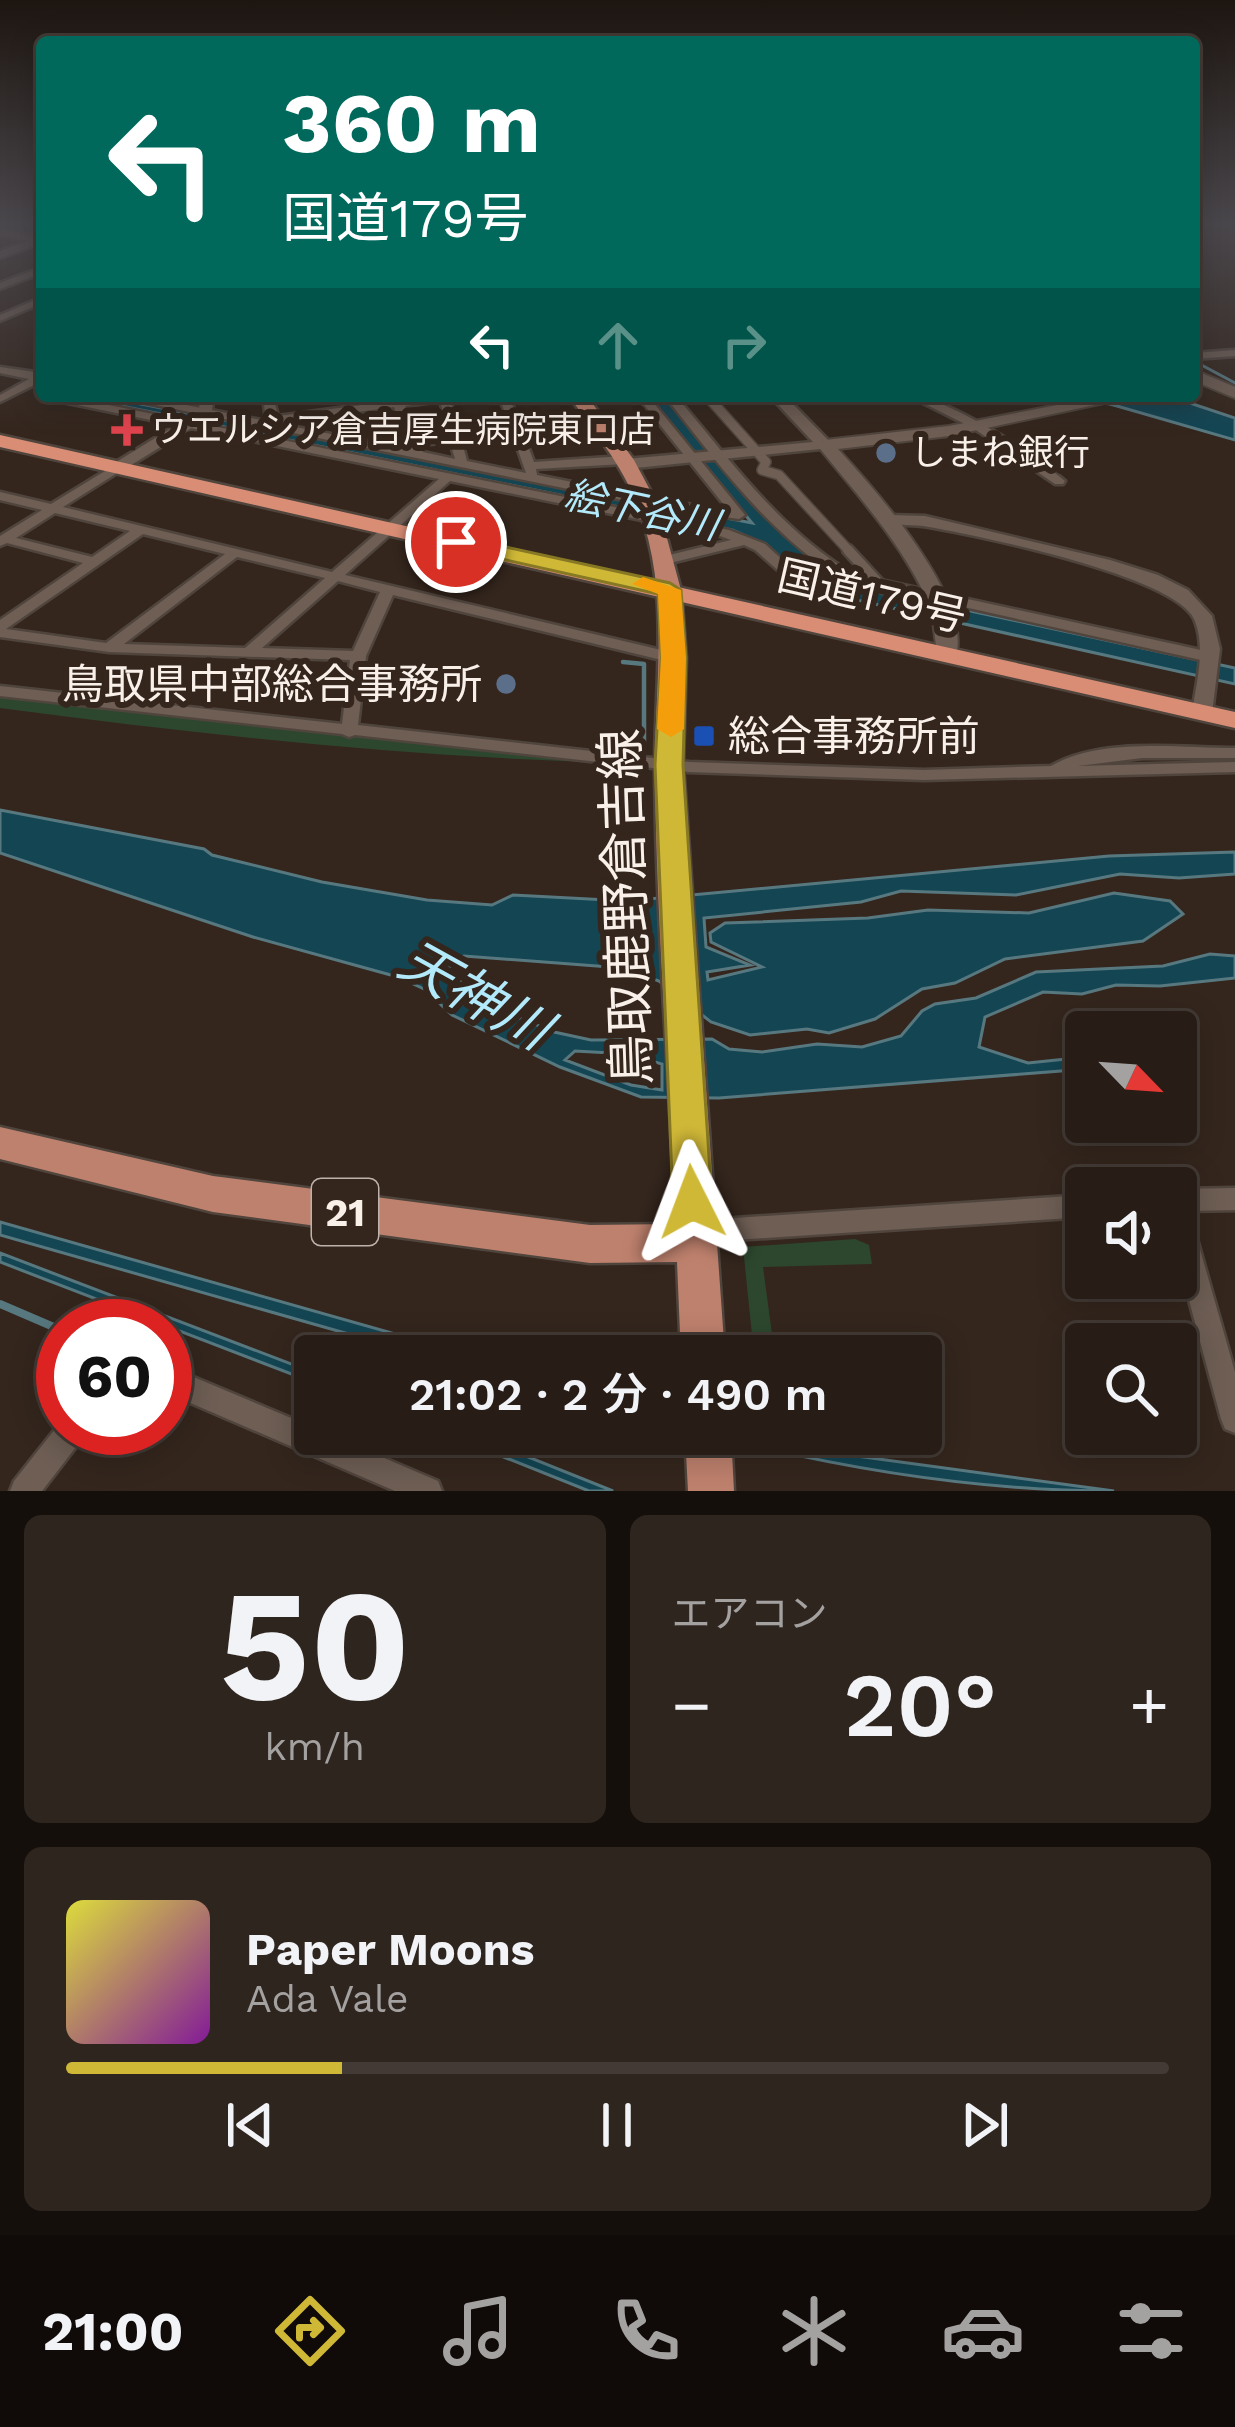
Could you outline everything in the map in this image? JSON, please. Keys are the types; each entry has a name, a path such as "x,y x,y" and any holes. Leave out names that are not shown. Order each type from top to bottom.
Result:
{"highway":[{"name":"国道179号","path":"0,437 392,524 666,578 1235,709"},
{"name":"国道179号","path":"1204,700 1235,720"}],"main road":[{"path":"1200,379 1235,393"},
{"name":"鳥取鹿野倉吉線","path":"582,402 625,462 649,511 666,578 674,658 669,769 702,1335"},
{"path":"825,445 981,425 1099,402"},
{"path":"825,445 889,520 937,600 949,642"},
{"name":"21","path":"0,1143 213,1194 590,1244 696,1243"},
{"path":"709,1455 711,1491"}],"street":[{"path":"0,318 36,305"},
{"path":"1200,356 1235,353"},
{"path":"0,370 32,382"},
{"path":"0,386 32,382"},
{"path":"0,399 32,382"},
{"path":"101,402 259,423 355,442 416,448 455,437"},
{"path":"150,402 649,511 737,516 770,512"},
{"path":"269,402 273,420"},
{"path":"340,402 355,442"},
{"path":"259,423 387,402"},
{"path":"398,402 416,448 454,471 532,472 825,445"},
{"path":"247,654 454,471 455,437 448,402"},
{"path":"506,402 532,472"},
{"path":"646,402 737,516"},
{"path":"675,402 770,512 831,568 884,588 1210,659"},
{"path":"712,402 766,462 761,470 779,475 884,588"},
{"path":"783,402 825,445"},
{"path":"928,402 981,425 1059,481"},
{"path":"2,540 198,414"},
{"path":"532,472 747,541 814,595"},
{"path":"0,496 674,658"},
{"path":"724,533 737,516"},
{"path":"889,520 925,521 1152,578 1195,605 1206,626 1210,659 1204,700"},
{"path":"0,630 140,530"},
{"path":"2,540 94,562"},
{"path":"666,578 747,541"},
{"path":"109,648 233,554"},
{"path":"349,732 358,656 388,590"},
{"path":"0,630 109,648 358,656"},
{"path":"0,691 669,769 902,774 1235,767"},
{"path":"1052,773 1067,762 1094,758 1235,753"},
{"path":"1197,1202 1235,1199"},
{"path":"696,1243 735,1229 1065,1207"},
{"path":"1197,1281 1235,1419"},
{"path":"192,1390 428,1491"},
{"path":"24,1491 52,1455"}],"green space":[{"path":"0,693 293,729 533,749 594,762 371,749 148,727 0,708"},
{"path":"855,1239 869,1245 872,1264 763,1267 772,1334 752,1335 743,1247"}],"water":[{"name":"絵下谷川","path":"102,402 131,402 752,523 651,402 669,402 737,485 829,574 873,590 1235,668 1235,684 843,597 732,530"},
{"path":"1096,402 1187,402 1235,418 1235,440"},
{"name":"天神川","path":"0,810 204,849 212,855 322,882 427,900 492,905 513,895 627,901 1109,856 1235,852 1235,874 1179,878 1120,874 1016,895 901,891 861,902 704,918 706,947 750,965 707,972 708,980 762,967 711,942 710,933 725,923 868,918 928,910 1029,913 1114,893 1170,901 1183,914 1143,941 1005,959 955,983 922,989 875,1019 829,1033 807,1029 750,1035 711,1022 659,981 623,968 464,956 452,961 449,969 468,990 502,1011 554,1032 591,1040 712,1039 729,1049 762,1052 817,1044 862,1047 901,1036 922,1011 935,1004 976,998 1036,972 1163,966 1210,954 1235,956 1235,978 1116,985 1082,994 1043,992 985,1017 979,1047 1028,1063 1065,1059 1065,1071 719,1098 641,1097 560,1067 452,1015 424,989 398,977 253,937 0,853","holes":["575,1051 629,1054 662,1064 662,1090 631,1085 565,1060"]},
{"path":"0,1222 399,1335 352,1335 0,1235"},
{"path":"0,1253 121,1299 96,1299 0,1262"},
{"path":"192,1326 294,1365 294,1375 192,1336"},
{"path":"499,1455 523,1455 613,1491 589,1491"},
{"path":"799,1455 849,1455 1114,1491 980,1484"}],"waterway":[{"path":"1200,364 1235,383"},
{"path":"623,662 644,664 644,742 634,756"},
{"path":"0,1304 36,1319"}],"slow traffic":[{"path":"643,584 670,590 671,729"}],"place":[{"name":"ウエルシア倉吉厚生病院東口店","path":"127,430"},
{"name":"しまね銀行","path":"886,453"},
{"name":"鳥取県中部総合事務所","path":"506,684"},
{"name":"総合事務所前","path":"704,736"}],"route":[{"path":"456,542 670,590 674,658 669,765 692,1202"}]}
